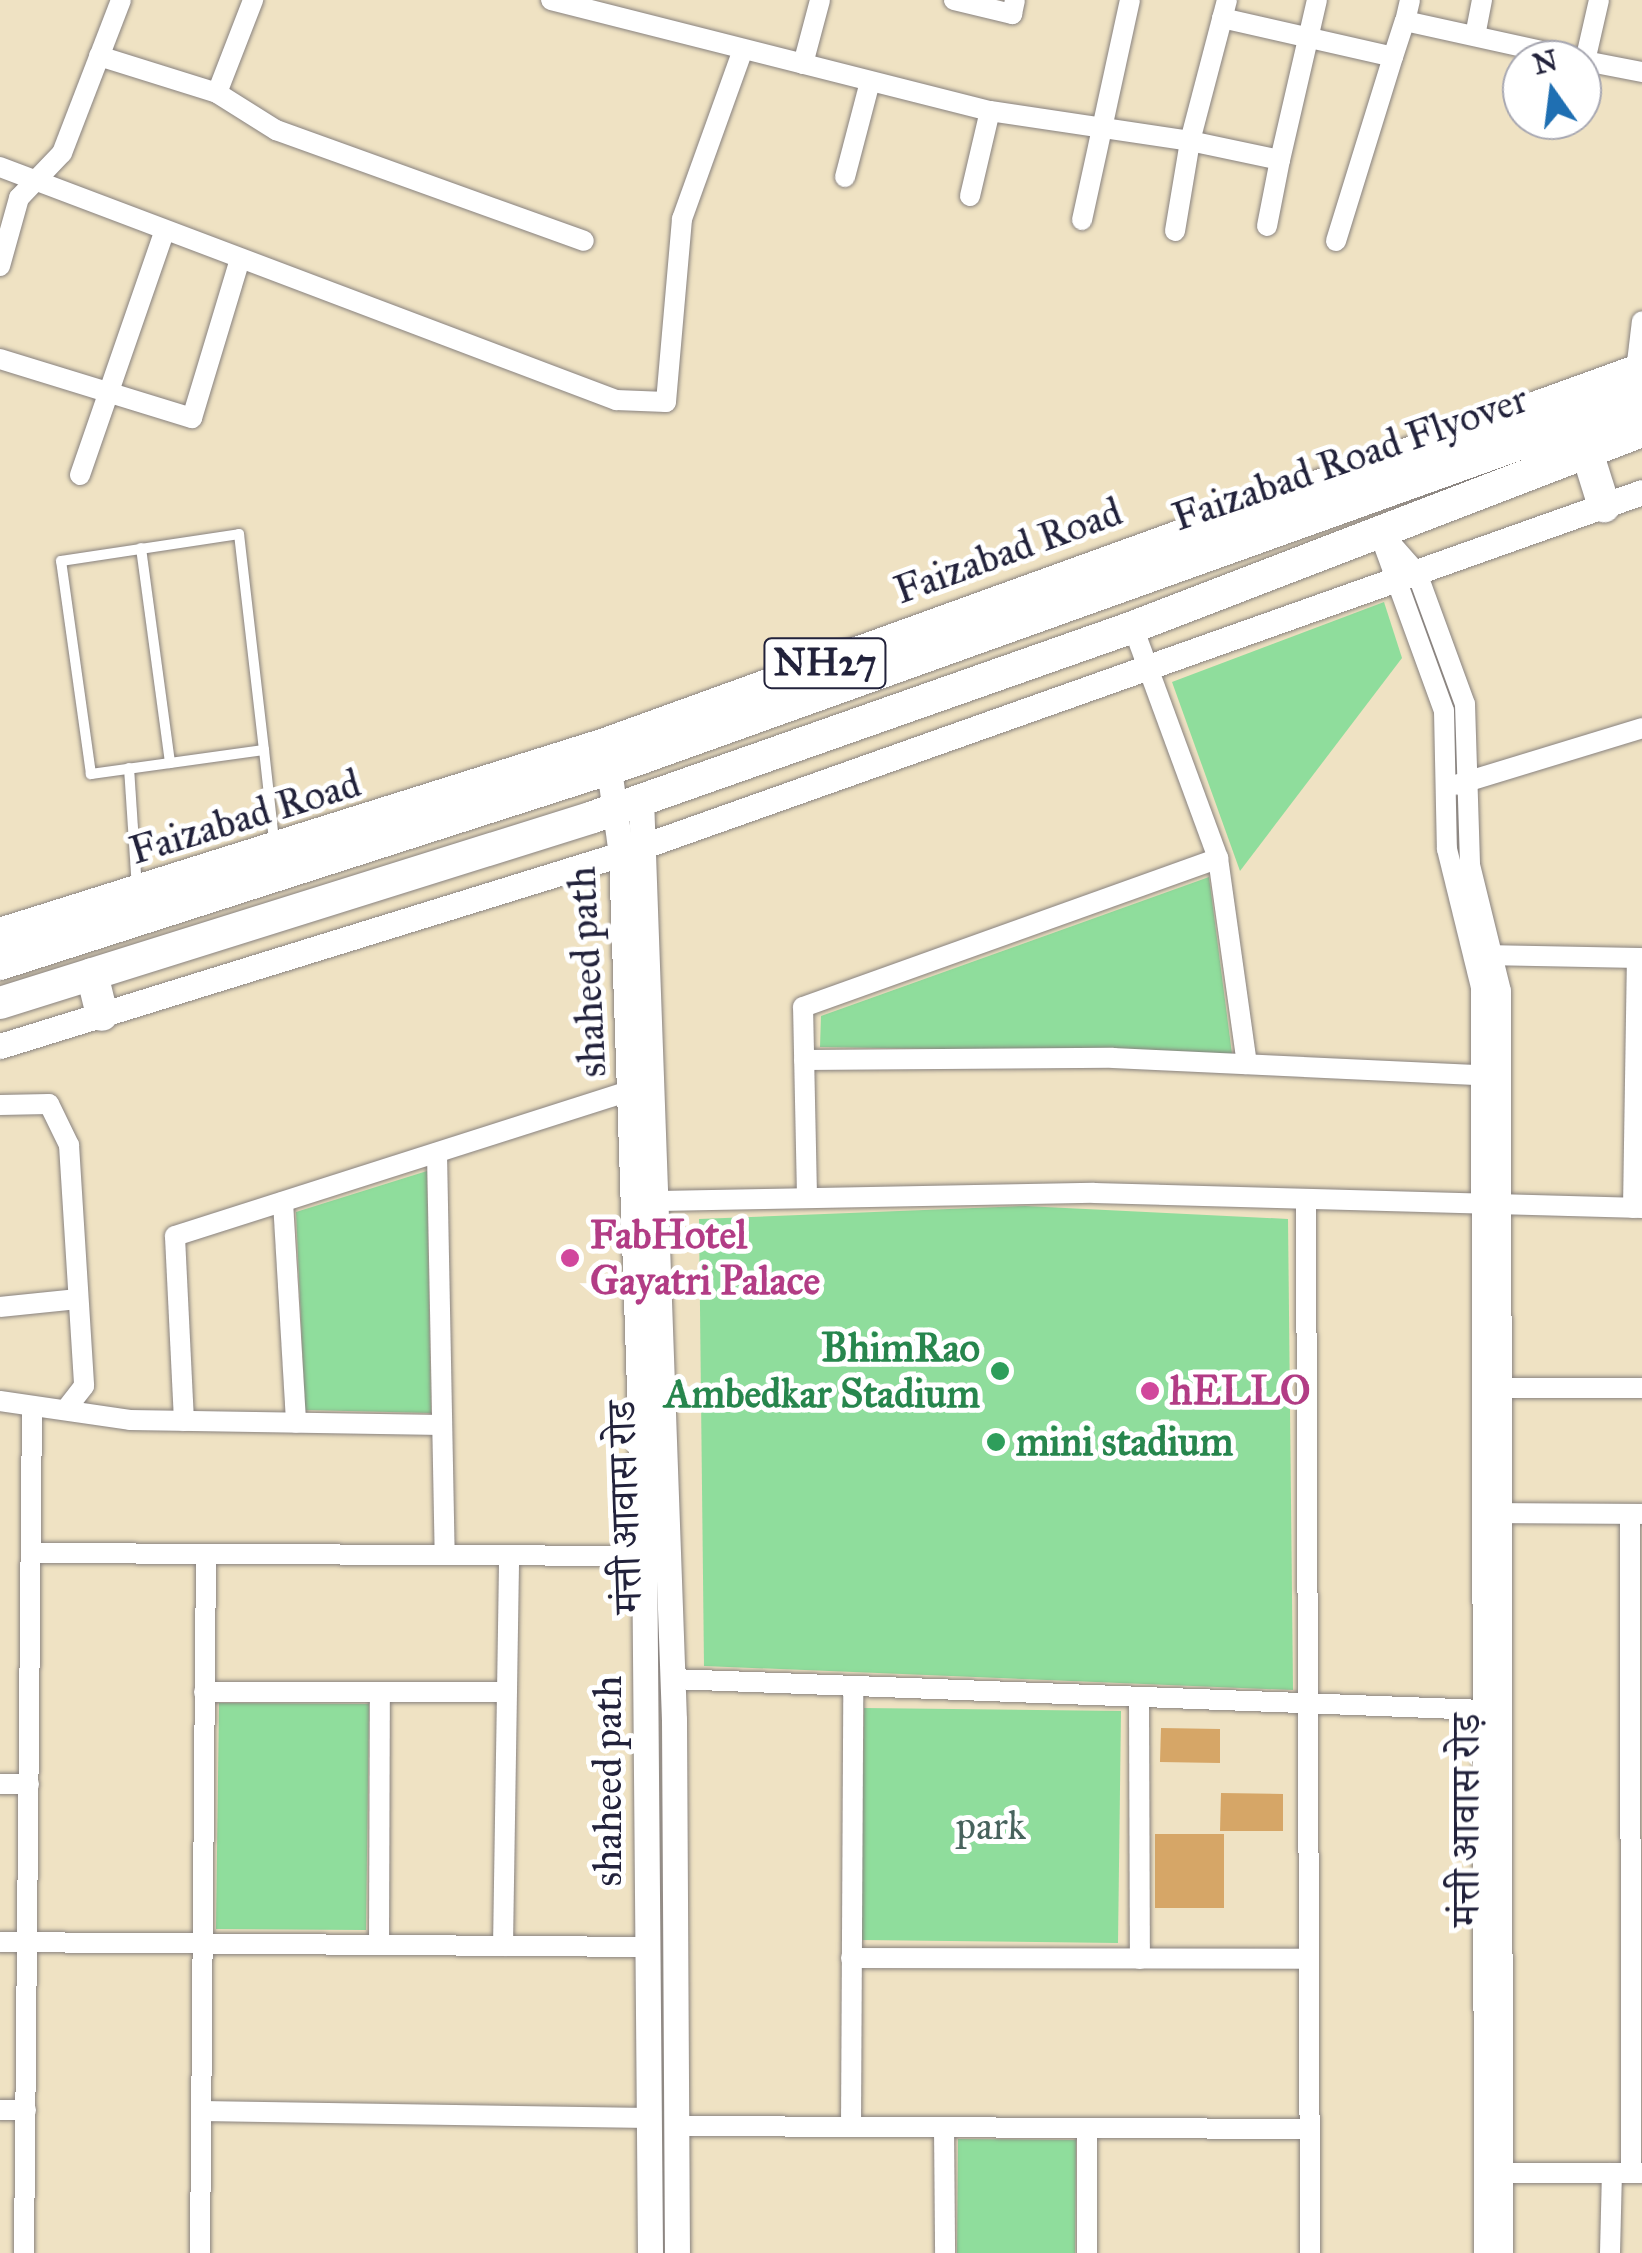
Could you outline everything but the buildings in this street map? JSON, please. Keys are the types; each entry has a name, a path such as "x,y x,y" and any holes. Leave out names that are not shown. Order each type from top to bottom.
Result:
{"highway":[{"name":"Faizabad Road Flyover","path":"0,964 623,764 1640,380"},
{"name":"Faizabad Road","path":"0,934 275,852 618,740 1640,380"},
{"path":"0,1003 627,803 1133,627 1642,431"},
{"path":"1587,452 1604,506"},
{"name":"मंत्ती आवास रोड","path":"623,764 627,803"},
{"path":"92,974 102,1015"}],"street":[{"path":"0,266 6,224 62,152 120,0"},
{"path":"217,92 253,0"},
{"path":"551,0 990,112 1190,142 1280,160"},
{"path":"803,64 820,0"},
{"path":"954,0 1012,14 1015,0"},
{"path":"1082,220 1098,128 1130,0"},
{"path":"1267,226 1317,0"},
{"path":"1475,36 1482,0"},
{"path":"1589,40 1600,0"},
{"path":"1176,230 1190,142 1224,9 1308,38 1393,57"},
{"path":"1336,241 1407,10 1502,42"},
{"path":"0,168 616,400 666,402 682,219 744,50"},
{"path":"99,56 217,92 276,130 584,241"},
{"path":"1602,64 1642,72"},
{"path":"846,177 870,82"},
{"path":"970,196 990,112"},
{"path":"80,475 104,390 164,232"},
{"path":"0,359 192,418 240,259"},
{"path":"1640,380 1642,321"},
{"path":"0,1046 632,850 1642,492"},
{"path":"1378,530 1406,577 1465,704 1470,865 1484,955"},
{"path":"1406,577 1444,711 1447,850 1484,955"},
{"path":"1133,627 1218,858 1247,1064"},
{"path":"1444,786 1466,784 1642,728"},
{"name":"मंत्ती आवास रोड","path":"627,803 659,1201 650,1339 672,1679 677,2253"},
{"name":"shaheed path","path":"632,850 630,1091 650,1339 644,1556 650,2253"},
{"path":"808,1196 803,1007 1218,858"},
{"path":"659,1201 808,1196 1306,1200 1637,1208 1639,958 1484,955"},
{"name":"मंत्ती आवास रोड़","path":"1484,955 1491,1076 1493,2173 1502,2253"},
{"path":"804,1060 1247,1064 1491,1076"},
{"path":"184,1421 175,1236 630,1091"},
{"path":"0,1105 49,1104 70,1145 84,1386 66,1409"},
{"path":"437,1153 445,1555"},
{"path":"1306,1200 1310,2253"},
{"path":"283,1202 296,1423"},
{"path":"0,1307 78,1299"},
{"path":"1492,1388 1642,1388"},
{"path":"0,1401 32,1410 66,1409 184,1421 442,1425"},
{"path":"24,2253 32,1410"},
{"path":"1484,2253 1493,2173 1484,1710 1492,1513 1636,1514 1636,2049 1629,2173 1610,2253"},
{"path":"31,1552 644,1556"},
{"path":"200,2253 206,1554"},
{"path":"504,1946 508,1556"},
{"path":"672,1679 1139,1700 1484,1710"},
{"path":"850,2127 853,1688"},
{"path":"204,1692 505,1692"},
{"path":"379,1945 380,1692"},
{"path":"1139,1700 1140,1959"},
{"path":"0,1784 29,1784"},
{"path":"0,1942 647,1947"},
{"path":"852,1958 1309,1959"},
{"path":"0,2110 26,2110"},
{"path":"201,2111 649,2118"},
{"path":"676,2126 1310,2129"},
{"path":"944,2127 944,2253"},
{"path":"1086,2128 1087,2253"},
{"path":"1493,2173 1629,2173"}],"lane":[{"path":"264,750 90,774 61,561 239,534 264,750 275,852"},
{"path":"142,548 170,763"},
{"path":"129,768 137,893"}],"green space":[{"path":"1384,602 1402,658 1240,871 1172,682"},
{"path":"1209,877 1232,1054 820,1047 821,1016"},
{"path":"427,1171 431,1413 305,1410 296,1212"},
{"name":"mini stadium","path":"1025,1206 1288,1219 1293,1690 704,1666 699,1219"},
{"path":"219,1703 369,1704 366,1930 216,1929"},
{"name":"park","path":"864,1708 1121,1711 1118,1943 861,1940"},
{"path":"958,2139 1076,2140 1075,2253 957,2253"}],"place":[{"name":"FabHotel Gayatri Palace","path":"570,1258"},
{"name":"BhimRao Ambedkar Stadium","path":"1000,1371"},
{"name":"hELLO","path":"1150,1391"},
{"name":"mini stadium","path":"996,1442"}]}
